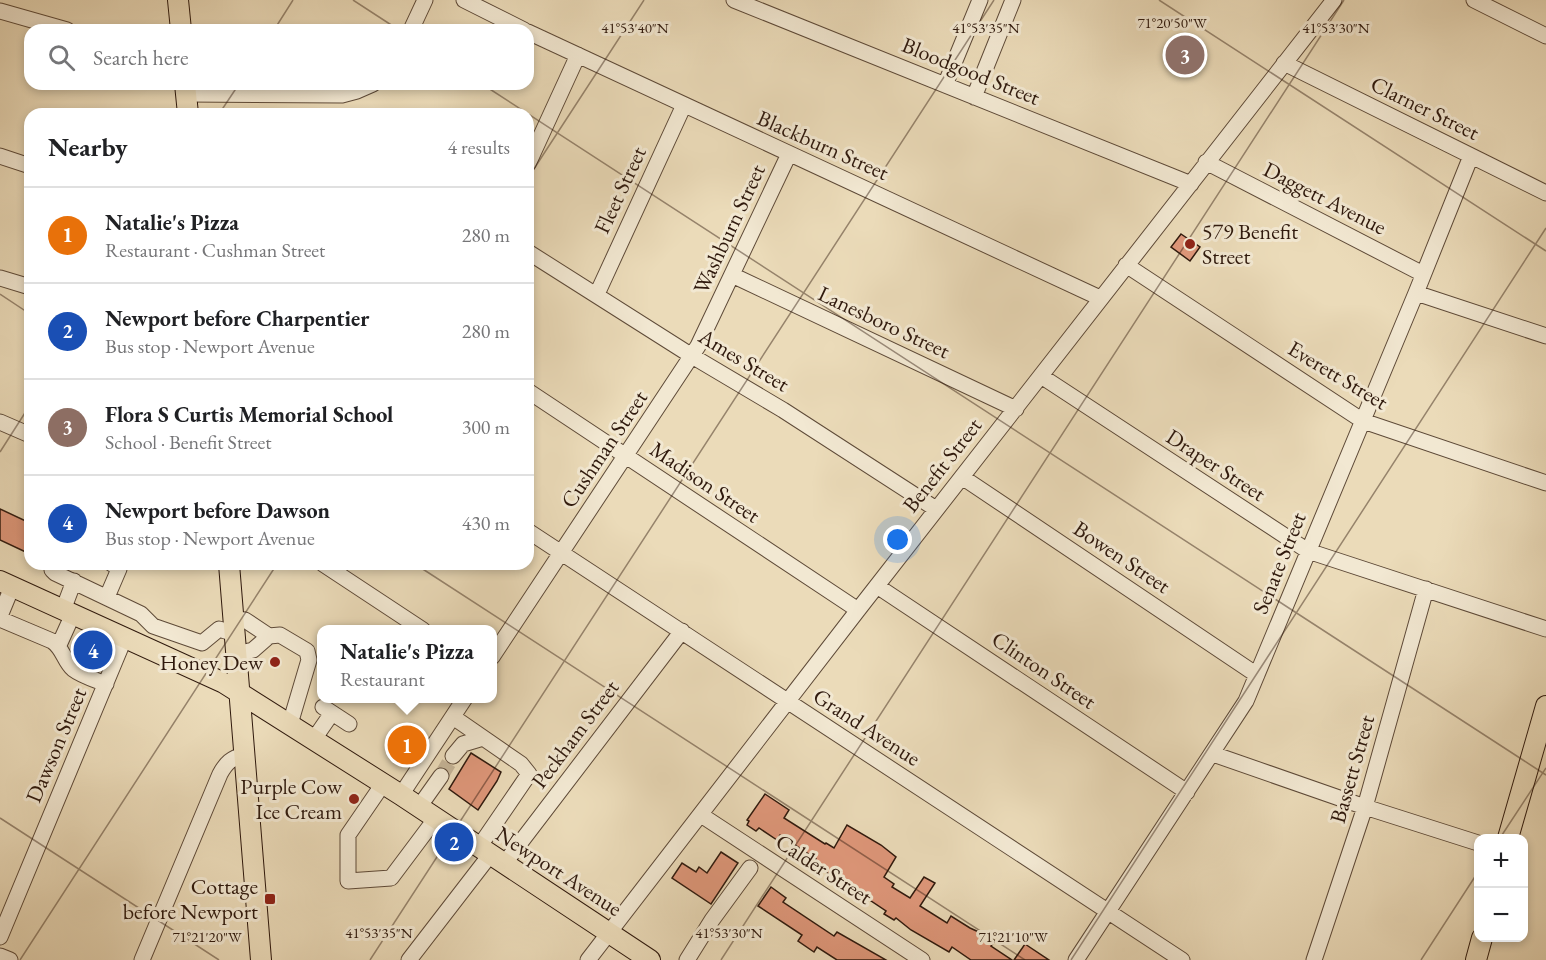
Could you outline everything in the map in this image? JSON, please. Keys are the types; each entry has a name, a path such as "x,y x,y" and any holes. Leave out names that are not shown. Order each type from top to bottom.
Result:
{"main road":[{"path":"178,0 180,24"},
{"path":"186,90 188,108"},
{"path":"229,570 261,960"},
{"name":"Newport Avenue","path":"6,584 147,647 240,692 402,795 645,959"},
{"path":"1509,834 1546,706"},
{"path":"1476,960 1481,942"}],"street":[{"path":"414,24 425,0"},
{"path":"464,0 512,24"},
{"name":"Bloodgood Street","path":"734,0 1191,184"},
{"path":"945,85 980,0"},
{"path":"974,97 1012,0"},
{"name":"Benefit Street","path":"589,960 936,509 1016,410 1100,298 1334,0"},
{"path":"1474,0 1546,36"},
{"path":"0,11 46,24"},
{"name":"Blackburn Street","path":"534,35 1100,298"},
{"path":"534,151 578,55"},
{"name":"Clarner Street","path":"1284,63 1546,193"},
{"path":"217,90 342,94 361,90"},
{"name":"Fleet Street","path":"597,294 684,105"},
{"name":"Washburn Street","path":"692,356 789,154"},
{"path":"0,156 24,163"},
{"name":"Senate Street","path":"1076,960 1246,701 1471,156"},
{"name":"Daggett Avenue","path":"1206,162 1423,274"},
{"name":"Ames Street","path":"534,256 692,356 783,410 936,509"},
{"name":"Everett Street","path":"1126,265 1363,421 1546,483"},
{"name":"Lanesboro Street","path":"732,275 1016,410"},
{"path":"0,278 24,285"},
{"path":"1416,293 1546,336"},
{"name":"Cushman Street","path":"497,649 692,356"},
{"name":"Draper Street","path":"1041,376 1308,551 1546,629"},
{"name":"Madison Street","path":"534,395 858,610"},
{"path":"0,422 24,432"},
{"name":"Bowen Street","path":"962,477 1257,675"},
{"name":"Grand Avenue","path":"534,535 1182,960"},
{"path":"52,570 141,614 153,626 202,643 219,629 234,627 245,620 269,636"},
{"path":"107,597 118,570"},
{"path":"332,570 415,625"},
{"path":"59,645 74,582"},
{"path":"6,584 0,617 59,645 74,670 106,684"},
{"name":"Clinton Street","path":"877,586 1187,792"},
{"name":"Bassett Street","path":"1314,960 1365,807 1426,589"},
{"path":"147,647 153,626"},
{"name":"Peckham Street","path":"491,855 682,631"},
{"path":"237,654 253,650 269,636 280,635 307,651 309,660 290,724"},
{"name":"Dawson Street","path":"0,937 125,638"},
{"path":"402,795 462,703"},
{"path":"315,740 328,710 349,724"},
{"path":"409,960 491,855 529,774 521,764 453,717"},
{"path":"453,756 464,744 483,738"},
{"path":"1213,754 1365,807 1474,841"},
{"path":"142,960 219,774 232,758 244,755"},
{"path":"419,807 441,776"},
{"path":"383,784 348,835 348,881 391,878 436,818"},
{"name":"Calder Street","path":"700,815 922,960"},
{"path":"687,960 712,920 750,868"},
{"path":"0,956 10,960"}],"building":[{"path":"1181,234 1200,247 1190,261 1171,247"},
{"path":"0,509 24,520 24,551 0,540"},
{"path":"471,753 501,772 478,810 449,789"},
{"path":"765,794 789,810 784,818 834,848 847,825 881,845 896,857 884,877 894,884 892,887 910,898 924,877 935,883 920,906 947,923 951,916 970,928 982,932 995,941 991,946 1012,960 971,960 952,947 949,952 911,930 896,918 894,920 884,914 886,911 853,889 851,892 836,882 838,880 813,863 816,859 780,835 777,840 759,828 756,831 747,825 749,821 747,820"},
{"path":"721,852 738,863 711,904 672,878 682,863 696,872 699,867 707,873"},
{"path":"771,887 786,898 783,902 834,936 837,932 886,960 837,960 817,947 814,952 798,941 802,935 758,906"},
{"path":"1025,944 1049,960 1014,960"}],"tunnel":[{"path":"441,776 453,756"}],"place":[{"name":"Flora S Curtis Memorial School","path":"1185,55"},
{"name":"579 Benefit Street","path":"1190,244"},
{"name":"Newport before Dawson","path":"93,650"},
{"name":"Honey Dew","path":"275,662"},
{"name":"Natalie's Pizza","path":"407,745"},
{"name":"Purple Cow Ice Cream","path":"354,799"},
{"name":"Newport before Charpentier","path":"454,842"},
{"name":"Cottage before Newport","path":"270,899"}]}
